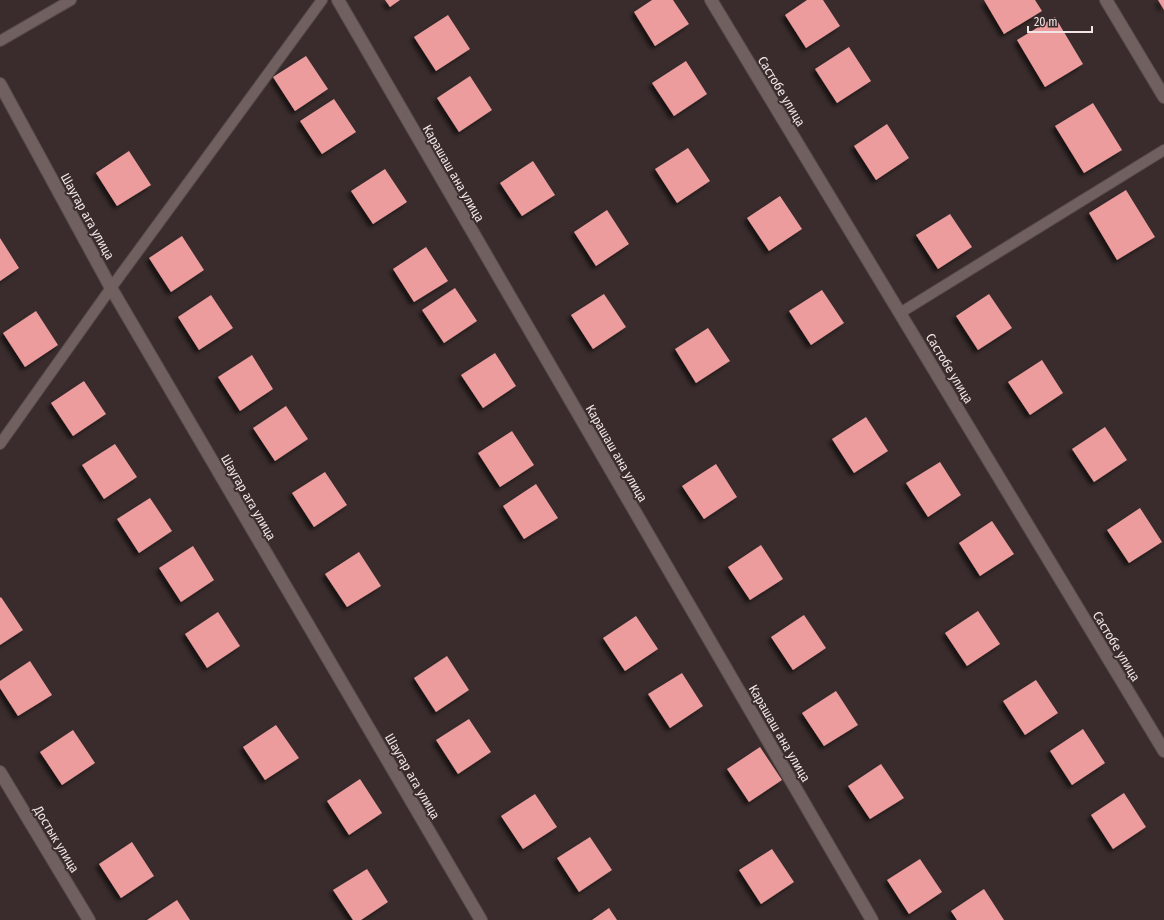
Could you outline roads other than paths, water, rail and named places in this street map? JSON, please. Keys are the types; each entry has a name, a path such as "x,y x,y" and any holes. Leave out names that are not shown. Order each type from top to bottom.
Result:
{"street":[{"name":"Карашаш ана улица","path":"338,0 872,920"},
{"name":"Састобе улица","path":"711,0 1164,751"},
{"path":"1106,0 1164,97"},
{"name":"Шаугар ага улица","path":"0,84 111,288 481,920"},
{"name":"Достык улица","path":"0,772 89,920"}],"lane":[{"path":"0,41 71,0"},
{"path":"0,444 111,288 322,0"},
{"path":"900,313 1164,150"}]}
